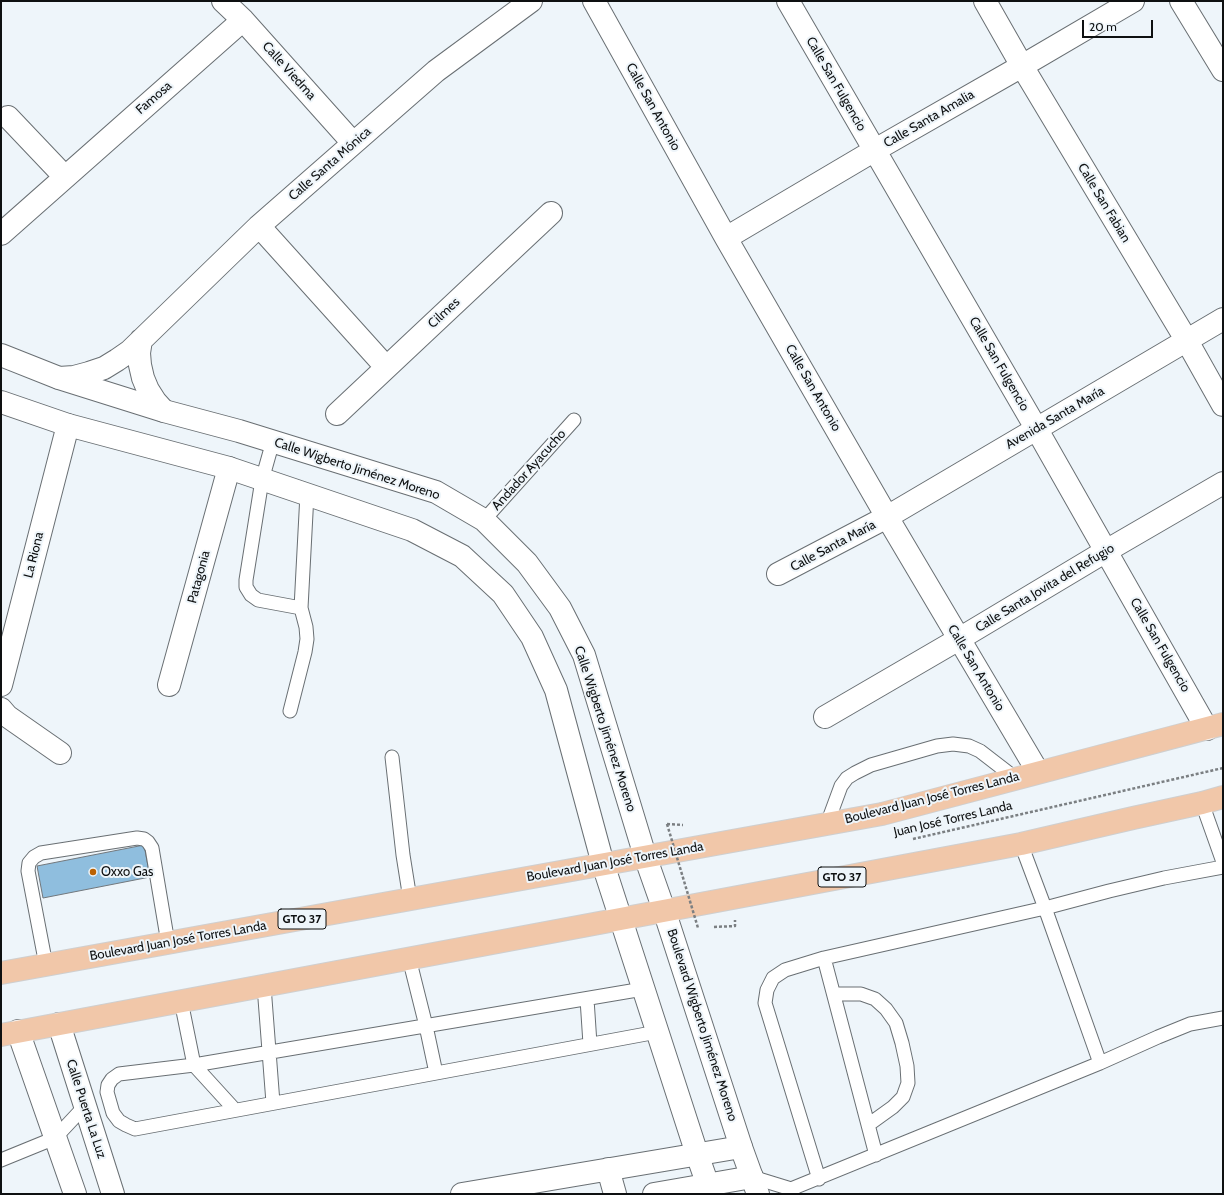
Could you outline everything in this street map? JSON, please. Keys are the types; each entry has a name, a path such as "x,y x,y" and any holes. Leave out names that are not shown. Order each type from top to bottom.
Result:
{"main road":[{"name":"Boulevard Juan José Torres Landa","path":"1,973 882,814 1215,726"},
{"name":"GTO 37","path":"9,1033 1020,844 1223,797"}],"street":[{"name":"Calle Viedma","path":"223,1 243,20 353,144"},
{"name":"Calle Santa Mónica","path":"59,378 82,375 104,368 130,351 259,226 436,71 531,1"},
{"name":"Calle San Antonio","path":"594,1 726,238 887,517 1038,772"},
{"name":"Calle San Fulgencio","path":"788,1 1106,551 1215,726"},
{"name":"Calle San Fabian","path":"984,1 1187,341 1223,405"},
{"name":"Calle Santa Amalia","path":"726,238 875,150 1134,1"},
{"path":"1181,1 1223,70"},
{"name":"Famosa","path":"1,234 243,20"},
{"path":"8,117 65,177"},
{"name":"Cilmes","path":"337,414 551,212"},
{"path":"259,226 386,367"},
{"name":"Avenida Santa María","path":"887,517 1223,319"},
{"path":"141,340 139,352 143,378 155,401 164,411"},
{"name":"Calle Wigberto Jiménez Moreno","path":"1,356 59,378 164,411 273,441 436,492 484,520 527,563 560,608 584,656 645,856"},
{"path":"1,402 68,425 229,468 412,530 462,556 503,594 532,638 556,690 603,864 709,1189"},
{"name":"La Riona","path":"1,685 68,425"},
{"name":"Patagonia","path":"169,685 229,468"},
{"name":"Calle Santa Jovita del Refugio","path":"825,717 1223,483"},
{"name":"Calle Santa María","path":"778,574 887,517"},
{"path":"1,709 6,716 60,753"},
{"name":"Boulevard Wigberto Jiménez Moreno","path":"645,856 741,1147 755,1185"},
{"name":"Calle Puerta La Luz","path":"58,1024 113,1194"},
{"path":"9,1033 55,1138 75,1194"},
{"path":"462,1194 741,1147"},
{"path":"608,1169 616,1194"},
{"path":"654,1194 755,1185"}],"lane":[{"name":"Andador Ayacucho","path":"484,520 574,420"},
{"path":"273,441 262,480 246,587 251,595 258,600 301,608"},
{"path":"290,711 306,652 306,627 301,608 307,494"},
{"path":"827,824 841,786 847,778 871,765 936,746 953,744 969,746 980,751 1015,778"},
{"path":"392,757 403,855 410,899"},
{"path":"1202,803 1223,862"},
{"path":"46,965 28,871 29,863 34,857 41,853 138,838 144,839 152,848 168,943"},
{"path":"1020,844 1045,908 1100,1063"},
{"path":"819,1179 765,1003 767,990 773,978 785,970 824,958 1045,908 1129,886 1223,867"},
{"path":"409,958 436,1073"},
{"path":"824,958 876,1155"},
{"path":"264,986 273,1103"},
{"path":"643,989 194,1065 120,1074 112,1079 108,1085 107,1092 113,1113 126,1125 135,1128 657,1032"},
{"path":"834,994 861,994 875,999 886,1009 896,1023 902,1043 907,1066 908,1083 903,1097 893,1108 868,1125"},
{"path":"587,999 590,1044"},
{"path":"181,1001 194,1065 236,1110"},
{"path":"755,1185 792,1192 819,1179 1100,1063 1190,1024 1221,1019 1223,1031"},
{"path":"1,1160 55,1138 84,1107"}],"path":[{"name":"Juan José Torres Landa","path":"906,840 1223,768"},
{"path":"667,824 698,928"}],"building":[{"name":"Oxxo Gas","path":"144,845 150,877 43,898 37,866"}],"place":[{"name":"Oxxo Gas","path":"93,872"}]}
